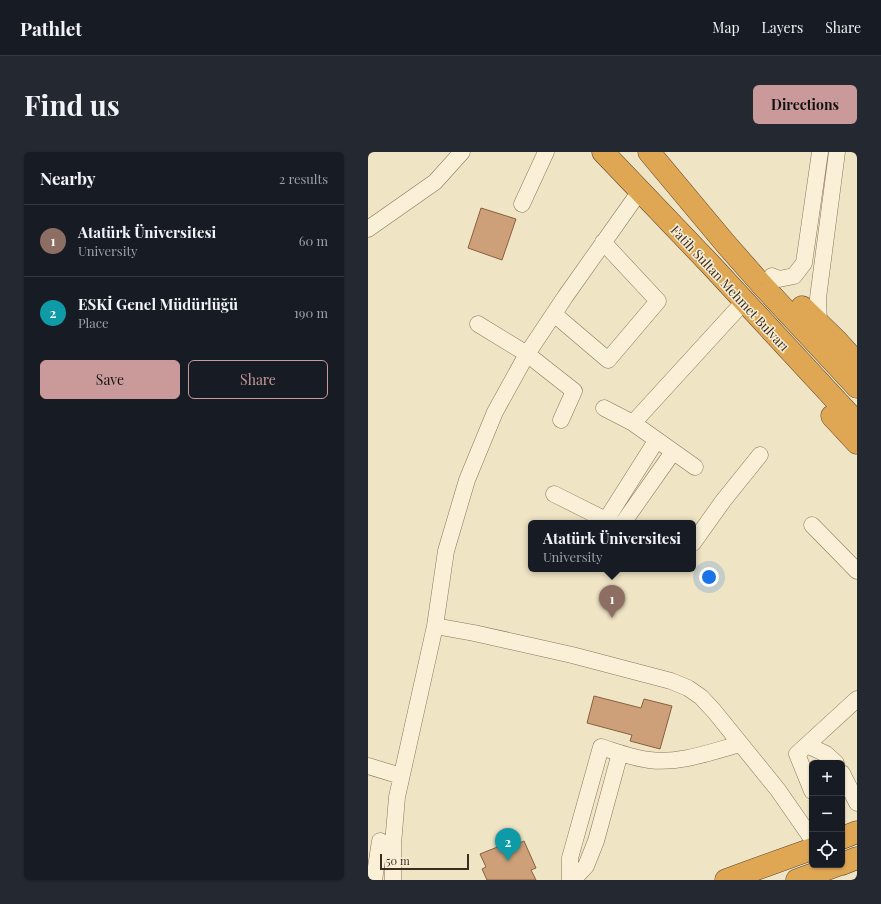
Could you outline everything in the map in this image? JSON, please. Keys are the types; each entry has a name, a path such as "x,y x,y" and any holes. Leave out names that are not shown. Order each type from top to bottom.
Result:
{"highway":[{"name":"Fatih Sultan Mehmet Bulvarı","path":"603,152 710,264 857,423"},
{"name":"Fatih Sultan Mehmet Bulvarı","path":"649,152 761,284 857,387"},
{"path":"725,243 772,276 857,363"},
{"path":"710,264 774,355 857,442"},
{"path":"845,837 857,832"},
{"path":"726,880 809,850"},
{"path":"845,863 857,858"},
{"path":"797,880 830,868"}],"street":[{"path":"368,229 435,182 462,152"},
{"path":"522,204 546,152"},
{"path":"772,276 779,279 794,276 804,263 820,152"},
{"path":"819,324 818,298 837,152"},
{"path":"368,879 374,880 380,841 397,797 435,626 446,550 467,480 495,412 527,354 640,191"},
{"path":"554,314 608,360 658,301 604,242"},
{"path":"633,423 740,306"},
{"path":"478,324 527,354 574,391 561,420"},
{"path":"604,408 633,423 656,441 695,467"},
{"path":"610,520 656,441"},
{"path":"626,520 673,452"},
{"path":"696,539 723,501 760,455"},
{"path":"554,494 607,520"},
{"path":"812,525 857,571"},
{"path":"435,626 474,633 572,655 671,681 688,688 700,697 714,711 778,790 809,835"},
{"path":"809,784 797,754 857,699"},
{"path":"571,880 570,858 601,747 648,760 671,761 740,744"},
{"path":"807,745 826,754 833,760"},
{"path":"368,766 402,776"},
{"path":"845,779 857,803"},
{"path":"380,841 392,880"}],"building":[{"path":"481,208 516,219 502,260 468,248"},
{"path":"594,696 641,708 644,699 672,706 660,749 630,741 632,735 587,723"},
{"path":"524,841 536,868 531,870 536,880 487,880 482,869 486,867 480,854 510,842 512,846"}],"place":[{"name":"Atatürk Üniversitesi","path":"612,618"},
{"name":"ESKİ Genel Müdürlüğü","path":"508,861"}]}
